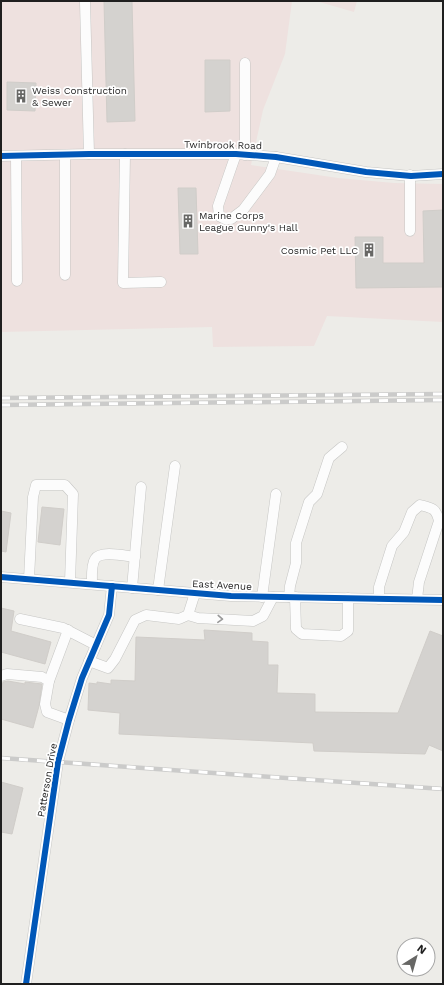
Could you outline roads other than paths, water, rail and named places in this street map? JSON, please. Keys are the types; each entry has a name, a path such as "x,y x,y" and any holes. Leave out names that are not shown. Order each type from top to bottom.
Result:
{"street":[{"path":"85,2 89,154"},
{"path":"245,63 241,155 218,206 219,216 225,220 231,220 243,210 270,174 276,157"},
{"name":"Twinbrook Road","path":"1,156 89,154 241,155 276,157 366,172 410,176 443,174"},
{"path":"125,154 123,283 161,282"},
{"path":"65,155 65,275"},
{"path":"16,156 18,280"},
{"path":"410,176 410,231"},
{"path":"342,448 328,458 317,494 309,502 296,543 296,563 290,586 296,629 302,634 341,636 348,630 348,598"},
{"path":"158,590 175,466"},
{"path":"29,579 33,497 36,485 65,485 73,494 70,582"},
{"path":"132,588 141,487"},
{"path":"262,597 276,494"},
{"path":"379,599 379,587 392,546 404,532 412,512 420,505 432,508 437,513 439,521 419,582 417,599"},
{"path":"92,584 95,559 99,556 105,554 135,557"},
{"name":"East Avenue","path":"1,577 231,596 443,600"},
{"name":"Patterson Drive","path":"26,984 58,762 82,678 109,615 112,586"},
{"path":"188,615 195,593"},
{"path":"89,661 108,668 115,659 135,620 146,615 179,619 188,615 198,618 253,621 263,616 273,597"},
{"path":"20,618 68,630 96,645"},
{"path":"68,630 49,681 45,704 47,712 69,720"},
{"path":"1,676 7,674 42,677 49,681"}],"railway":[{"path":"1,398 443,394"},
{"path":"1,405 443,400"},
{"path":"1,758 443,789"}],"place":[{"name":"Weiss Construction & Sewer","path":"21,96"},
{"name":"Marine Corps League Gunny's Hall","path":"188,221"},
{"name":"Cosmic Pet LLC","path":"369,250"}]}
